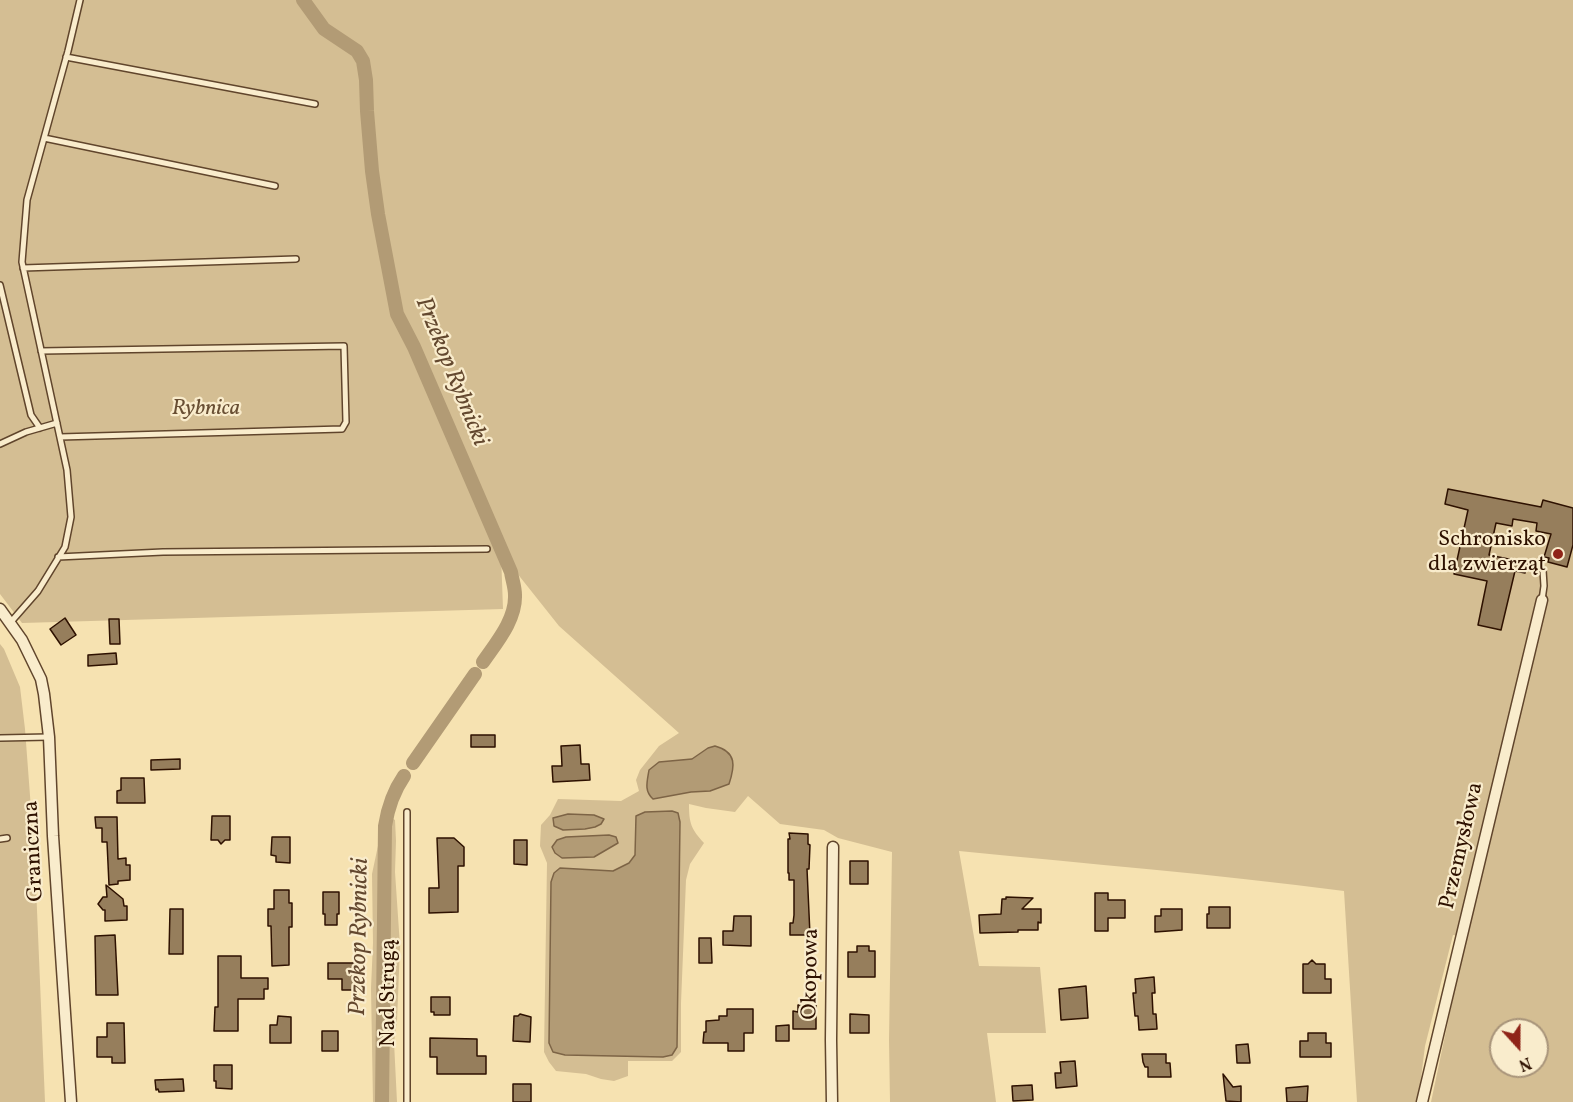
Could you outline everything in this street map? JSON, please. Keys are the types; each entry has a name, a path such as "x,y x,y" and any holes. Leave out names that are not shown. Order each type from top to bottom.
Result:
{"street":[{"name":"Przemysłowa","path":"1422,1102 1542,600"},
{"name":"Graniczna","path":"0,609 22,640 41,680 44,694 49,737 53,836 71,1102"},
{"name":"Okopowa","path":"832,1102 833,847"}],"lane":[{"path":"10,623 38,591 65,547 71,517 67,470 22,262 27,200 80,0"},
{"path":"66,57 315,104"},
{"path":"44,138 275,186"},
{"path":"23,268 296,259"},
{"path":"0,285 31,414 40,428"},
{"path":"41,351 344,346 346,422 342,429 60,436"},
{"path":"0,444 26,432 57,423"},
{"path":"58,557 163,552 487,549"},
{"path":"1542,570 1544,586 1542,600"},
{"path":"0,738 49,737"},
{"name":"Nad Strugą","path":"407,812 407,1102"},
{"path":"0,839 7,838"}],"green space":[{"name":"Rybnica","path":"0,0 1573,0 1573,1102 1431,1102 1466,937 1453,935 1425,1046 1418,1102 1357,1102 1344,891 1200,874 959,851 979,966 1040,967 1046,1033 987,1033 996,1102 890,1102 892,852 838,838 824,830 780,824 748,796 735,812 689,804 692,825 704,843 690,864 686,880 681,1052 672,1061 628,1061 628,1076 614,1081 586,1074 556,1071 544,1052 547,863 540,846 541,825 550,815 558,799 621,801 639,791 636,780 640,770 659,746 679,733 559,626 501,553 503,609 22,623 0,594","holes":["672,811 678,813 680,822 677,1047 672,1055 663,1057 553,1052 549,1043 551,882 554,873 560,868 613,871 629,863 635,855 636,816 645,812"]},
{"path":"0,644 20,687 25,729 35,862 45,1102 0,1102"},
{"path":"390,817 395,820 395,872 400,946 394,1042 397,1102 373,1102 372,874 379,841 380,821"}],"shaded area":[{"path":"715,746 731,756 733,766 729,784 710,791 653,799 650,796 647,786 649,770 659,762 692,759"},
{"path":"672,811 678,813 680,822 677,1047 672,1055 663,1057 565,1055 553,1052 549,1043 551,882 554,873 560,868 613,871 629,863 635,855 636,816 645,812"},
{"path":"568,814 594,815 604,819 601,824 585,829 563,830 554,826 553,818"},
{"path":"609,835 616,837 618,843 594,857 562,858 555,853 552,847 557,840 566,837"}],"building":[{"path":"1448,489 1541,507 1543,500 1573,508 1573,545 1567,567 1548,562 1549,558 1544,557 1551,534 1536,531 1537,523 1513,519 1512,526 1496,523 1489,555 1528,563 1525,573 1515,571 1501,630 1478,625 1487,581 1454,574 1468,510 1445,504"},
{"path":"65,618 76,635 61,645 50,629"},
{"path":"109,619 119,619 120,644 110,644"},
{"path":"116,653 117,664 88,666 88,655"},
{"path":"471,735 495,735 495,747 471,747"},
{"path":"580,745 581,764 589,764 590,780 553,782 552,766 562,766 561,746"},
{"path":"180,759 180,769 151,770 151,760"},
{"path":"121,778 144,778 145,803 117,803 117,791 121,790"},
{"path":"212,816 230,816 230,840 225,840 221,844 218,840 211,840"},
{"path":"95,817 117,817 118,859 126,858 126,865 130,865 130,880 118,881 118,884 109,885 107,842 102,842 102,828 96,828"},
{"path":"789,833 808,834 810,935 790,935 790,923 793,923 794,915 794,880 789,880 788,873"},
{"path":"272,837 290,837 290,863 276,862 276,856 271,855"},
{"path":"437,838 454,838 464,847 464,866 458,866 458,912 429,913 429,888 439,888"},
{"path":"514,840 527,840 527,865 514,864"},
{"path":"850,861 868,861 868,884 850,884"},
{"path":"106,885 123,899 124,906 127,906 127,920 105,921 105,910 98,904 103,897 107,897"},
{"path":"274,890 289,890 289,903 292,903 292,927 289,927 289,965 272,966 271,926 268,926 268,909 274,909"},
{"path":"323,892 339,892 337,925 325,925"},
{"path":"1095,893 1108,893 1108,900 1125,900 1125,918 1108,918 1108,931 1095,931"},
{"path":"1006,897 1033,898 1022,909 1041,909 1041,923 1038,922 1038,930 980,933 979,915 1001,914 1002,899"},
{"path":"1209,907 1230,907 1230,928 1207,928"},
{"path":"170,909 183,909 183,954 169,954"},
{"path":"1161,909 1182,909 1182,930 1155,932 1155,916 1161,916"},
{"path":"734,916 751,916 751,946 723,945 723,931 733,931"},
{"path":"115,935 118,995 96,995 95,936"},
{"path":"699,938 711,938 712,963 699,963"},
{"path":"857,946 869,946 869,951 875,951 875,977 848,977 848,952 857,952"},
{"path":"218,956 241,956 241,978 268,978 268,989 264,989 264,999 238,999 238,1031 214,1031 215,1007 218,1007"},
{"path":"1312,960 1316,964 1325,964 1325,979 1331,979 1331,993 1303,993 1303,964 1308,964"},
{"path":"328,963 356,963 355,990 342,990 342,979 328,979"},
{"path":"1154,977 1153,1014 1156,1014 1157,1029 1139,1030 1133,993 1136,993 1135,979"},
{"path":"1086,986 1088,1018 1061,1020 1059,989"},
{"path":"431,997 450,997 450,1015 434,1015 434,1012 431,1012"},
{"path":"798,1005 816,1005 816,1029 793,1029 793,1011 798,1012"},
{"path":"727,1009 753,1009 753,1033 744,1033 744,1051 728,1051 728,1043 703,1043 706,1021 719,1020 719,1016 727,1016"},
{"path":"520,1014 531,1017 530,1042 513,1041 514,1016"},
{"path":"850,1014 869,1015 869,1033 850,1033"},
{"path":"278,1016 291,1017 291,1043 270,1043 270,1025 277,1025"},
{"path":"107,1023 124,1023 125,1063 112,1063 112,1057 97,1057 97,1037 107,1037"},
{"path":"789,1025 789,1041 776,1041 776,1026"},
{"path":"322,1031 338,1031 338,1051 322,1051"},
{"path":"1308,1033 1326,1033 1326,1043 1331,1043 1331,1057 1300,1057 1300,1041 1308,1041"},
{"path":"430,1038 477,1039 477,1056 486,1056 486,1074 437,1074 437,1057 430,1057"},
{"path":"1248,1044 1250,1063 1237,1063 1236,1045"},
{"path":"1142,1054 1166,1054 1166,1063 1170,1063 1171,1077 1148,1077 1148,1067 1145,1067"},
{"path":"1075,1061 1077,1086 1056,1088 1055,1073 1061,1073 1060,1062"},
{"path":"214,1065 232,1065 232,1089 216,1088"},
{"path":"1223,1074 1233,1087 1241,1086 1241,1102 1226,1101"},
{"path":"183,1079 184,1091 159,1092 158,1089 156,1090 155,1080"},
{"path":"513,1084 531,1084 531,1102 513,1102"},
{"path":"1032,1085 1033,1100 1013,1101 1012,1086"},
{"path":"1308,1086 1307,1102 1287,1102 1286,1088"}],"waterway":[{"name":"Przekop Rybnicki","path":"303,0 324,29 357,51 363,61 372,171 397,314 414,347 511,572 515,589 512,613 504,631 483,662"},
{"name":"Przekop Rybnicki","path":"413,763 475,674"},
{"name":"Przekop Rybnicki","path":"382,1102 385,826 392,800 404,776"}],"place":[{"name":"Schronisko dla zwierząt","path":"1558,554"}]}
